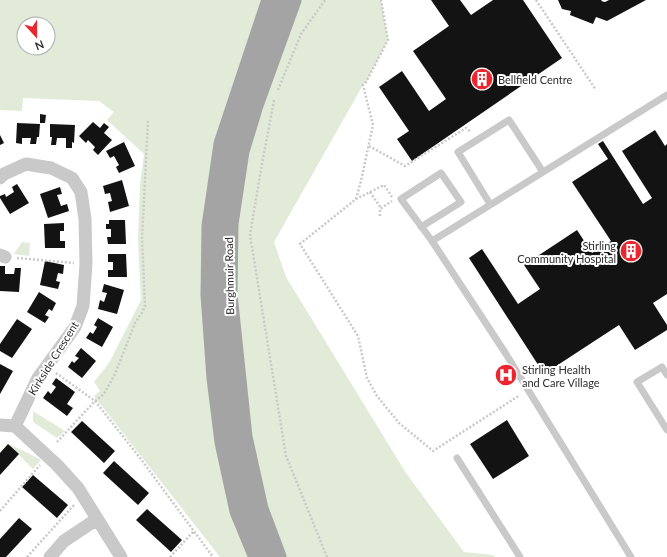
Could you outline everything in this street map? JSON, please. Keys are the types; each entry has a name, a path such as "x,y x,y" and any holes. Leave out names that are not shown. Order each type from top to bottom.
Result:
{"main road":[{"name":"Burghmuir Road","path":"258,557 240,511 225,442 217,378 210,295 212,226 224,144 272,0"},
{"name":"Burghmuir Road","path":"276,557 258,509 242,436 227,294 228,224 239,151 253,105 291,0"}],"street":[{"name":"Kirkside Crescent","path":"0,178 4,174 26,164 51,168 72,178 81,192 85,219 86,264 83,306 75,327 38,378 15,426"},
{"path":"0,425 15,426 57,465 78,488 121,557"},
{"path":"50,557 64,541 96,519"}],"lane":[{"path":"432,241 667,95"},
{"path":"490,204 458,152 510,120 543,172"},
{"path":"421,227 461,202 441,172 401,199 421,227 432,241 502,348 631,557"},
{"path":"667,375 662,367 637,382 667,430"},
{"path":"457,458 520,557"}],"path":[{"path":"277,92 301,34 325,0"},
{"path":"356,199 374,125 363,85 388,40 381,0"},
{"path":"536,0 596,90"},
{"path":"274,99 250,235 286,456 327,557"},
{"path":"57,442 95,401 104,394 110,385 116,374 135,324 143,311 142,238 148,120"},
{"path":"369,146 405,166 466,128 481,138"},
{"path":"381,208 394,200 384,185 356,199 300,244 358,336 367,378 377,396 399,423 433,451 528,390"},
{"path":"370,192 381,208 380,216"},
{"path":"3,256 86,264"},
{"path":"47,366 95,401 140,458 213,557"},
{"path":"0,511 48,456"},
{"path":"27,557 82,495"},
{"path":"170,557 194,531"}],"green space":[{"path":"0,0 381,0 388,40 366,82 274,242 286,277 406,473 464,552 493,555 495,557 220,557 94,396 100,391 94,382 109,363 141,300 138,240 140,185 144,154 107,120 114,112 99,101 23,98 22,111 0,110"},
{"path":"22,242 30,243 29,256 14,254"},
{"path":"33,411 65,431 57,438 33,422"},
{"path":"8,444 28,453 41,460 33,469"}],"building":[{"name":"Bellfield Centre","path":"431,0 460,0 471,15 493,0 523,0 562,58 412,161 397,139 409,131 379,87 402,71 429,111 446,99 413,51 449,26"},
{"path":"558,0 602,0 601,1 605,2 609,0 646,0 607,21 596,17 593,24 570,15 571,11 562,9"},
{"path":"40,114 46,115 45,123 40,123"},
{"path":"93,122 100,128 104,123 109,127 104,133 112,140 98,155 93,150 95,147 88,140 86,143 79,136"},
{"path":"17,123 40,124 39,137 37,137 36,144 30,144 31,138 22,138 22,144 16,143"},
{"path":"50,124 75,125 74,143 72,142 72,148 66,148 66,138 57,138 56,145 51,145 52,137 50,137"},
{"name":"Stirling Community Hospital","path":"655,130 665,146 667,144 667,294 653,303 667,325 667,330 635,350 619,325 544,374 469,258 482,249 518,304 540,289 524,265 577,230 592,253 611,241 572,182 608,159 598,144 603,141 643,204 652,198 622,151"},
{"path":"0,135 4,143 0,145"},
{"path":"124,142 135,166 119,173 116,167 119,165 114,156 110,158 106,151"},
{"path":"122,180 129,206 110,212 108,202 112,201 110,193 105,194 103,186"},
{"path":"17,184 29,203 10,214 0,196 5,194 6,197 14,192 12,187"},
{"path":"60,187 62,194 57,195 61,206 67,204 69,211 48,218 40,194"},
{"path":"109,220 125,220 126,244 108,244 107,237 111,237 111,229 106,229 106,224 109,224"},
{"path":"64,223 64,231 60,231 60,241 65,241 65,248 45,248 44,224"},
{"path":"108,254 126,254 127,277 108,277 108,270 113,270 113,262 108,262"},
{"path":"45,261 64,265 63,274 58,273 56,281 60,282 58,289 40,285"},
{"path":"0,266 5,266 5,274 14,274 15,268 21,268 19,292 0,291"},
{"path":"104,284 124,290 117,314 98,309 100,300 104,302 107,293 102,292"},
{"path":"39,292 56,303 52,311 49,309 45,315 49,317 45,323 27,312"},
{"path":"98,318 113,327 102,347 86,338 90,332 93,334 97,327 94,325"},
{"path":"17,319 32,329 12,358 0,351 0,344"},
{"path":"81,348 96,361 82,378 68,367 72,361 74,363 79,358 75,356"},
{"path":"0,364 13,371 0,394"},
{"path":"56,378 75,392 67,404 73,408 67,416 43,398 48,391 51,394 56,387 52,384"},
{"path":"507,420 529,456 493,479 470,444"},
{"path":"82,421 115,451 104,463 71,432"},
{"path":"8,444 19,454 0,475 0,453"},
{"path":"114,461 149,493 138,505 103,473"},
{"path":"33,475 68,505 57,518 22,487"},
{"path":"147,509 182,540 171,552 136,520"},
{"path":"19,518 32,529 6,557 0,557 0,539"}],"place":[{"name":"Bellfield Centre","path":"482,79"},
{"name":"Stirling Community Hospital","path":"631,251"},
{"name":"Stirling Health and Care Village","path":"506,375"}]}
